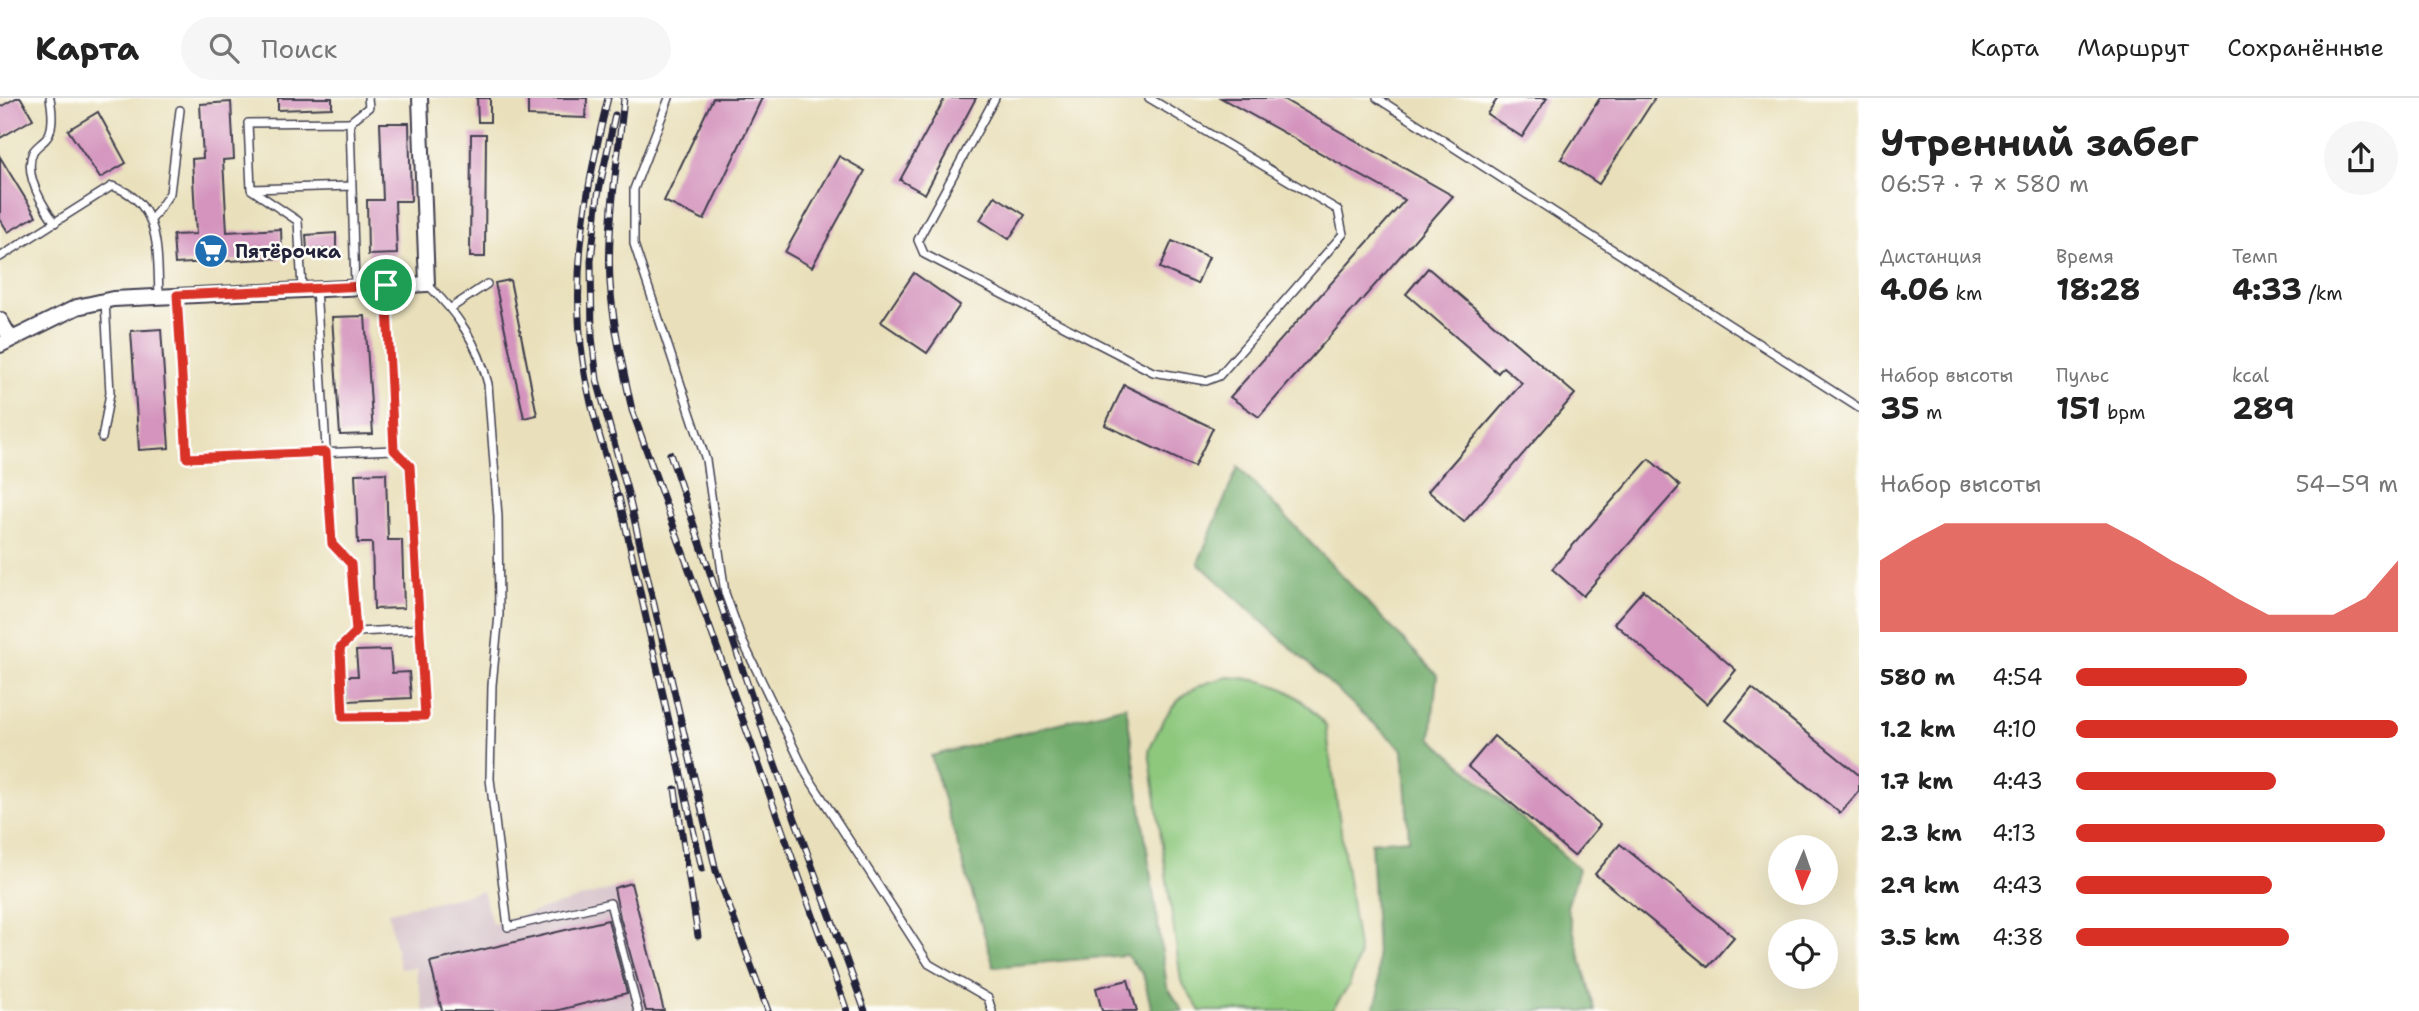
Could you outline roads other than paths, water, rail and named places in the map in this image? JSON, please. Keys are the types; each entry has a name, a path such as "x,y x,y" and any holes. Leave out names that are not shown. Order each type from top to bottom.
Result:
{"street":[{"path":"0,320 6,342 77,307 105,300 159,295 427,284 420,98"}],"lane":[{"path":"50,98 52,110 49,135 33,152 31,165 39,200 55,223"},
{"path":"251,189 248,123 350,121 369,107 368,98"},
{"path":"669,98 634,189 634,244 706,460 725,593 738,629 807,775 929,964 988,998 992,1011"},
{"path":"995,98 918,240 925,254 1153,372 1206,381 1219,376 1343,234 1338,209 1149,98"},
{"path":"1377,98 1859,408"},
{"path":"152,219 170,193 180,110"},
{"path":"350,121 355,286"},
{"path":"0,257 112,186 129,191 152,219 157,238 159,295"},
{"path":"251,189 352,186"},
{"path":"251,189 298,221 309,288 326,452 332,544 351,564 356,632"},
{"path":"427,284 451,308 483,363 491,407 499,517 499,615 492,685 490,779 508,927 611,903 638,1011"},
{"path":"451,308 487,284"},
{"path":"386,285 394,450 410,466 420,629 425,716 343,717 340,648 356,632 420,629"},
{"path":"177,295 187,458 394,450"},
{"path":"102,438 110,393 105,300"}],"railway":[{"path":"608,98 587,195 578,295 586,380 620,505"},
{"path":"624,98 609,259 611,298 632,410 847,1011"},
{"path":"615,115 598,195 591,261 592,337 597,380 629,497 716,871 768,1011"},
{"path":"670,454 768,745 865,1011"},
{"path":"619,497 702,869"},
{"path":"675,789 698,936"}],"place":[{"name":"Пятёрочка","path":"211,251"}]}
